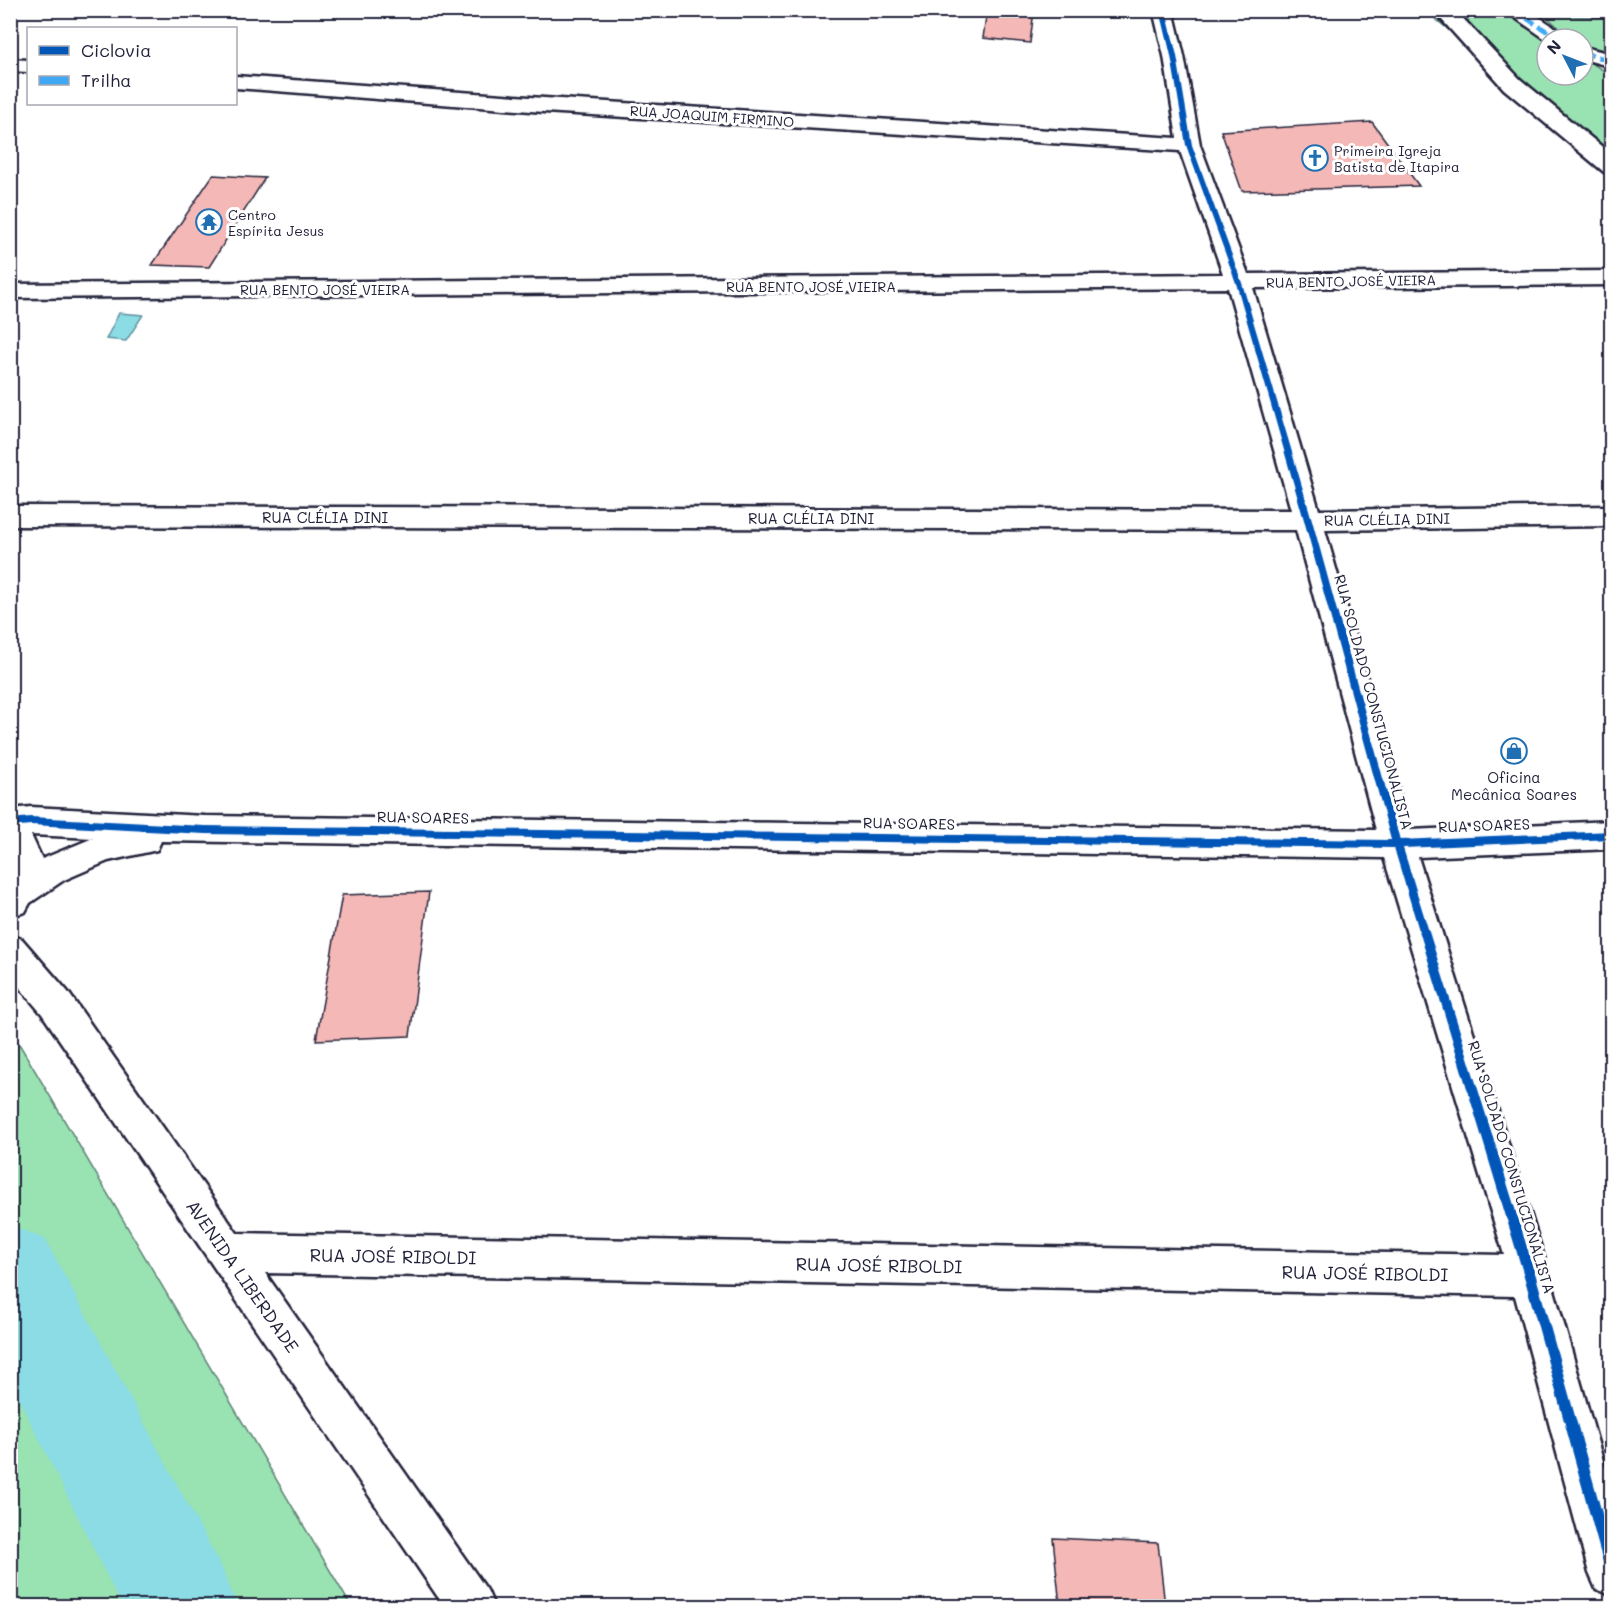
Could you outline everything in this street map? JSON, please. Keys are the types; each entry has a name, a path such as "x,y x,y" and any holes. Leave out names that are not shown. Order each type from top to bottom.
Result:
{"street":[{"name":"RUA SOLDADO CONSTUCIONALISTA","path":"1163,10 1190,145 1239,283 1308,520 1397,844 1530,1276 1611,1573"},
{"path":"1443,10 1512,84 1611,167"},
{"path":"1515,10 1541,27"},
{"path":"1595,56 1611,61"},
{"path":"10,65 27,66"},
{"name":"RUA JOAQUIM FIRMINO","path":"237,82 544,105 1190,145"},
{"name":"RUA BENTO JOSÉ VIEIRA","path":"10,291 1239,283 1611,278"},
{"name":"RUA CLÉLIA DINI","path":"10,516 1308,520 1611,516"},
{"path":"10,823 31,821 206,830"},
{"path":"15,899 52,870 104,848 206,830"},
{"name":"RUA SOARES","path":"206,830 1397,844 1611,835"},
{"path":"10,835 20,842 26,857 26,874 15,899"},
{"name":"AVENIDA LIBERDADE","path":"10,950 55,1003 471,1606"},
{"name":"RUA JOSÉ RIBOLDI","path":"227,1253 1530,1276"}],"green space":[{"path":"1426,11 1503,11 1535,31 1535,87 1595,87 1595,65 1611,75 1611,165"},
{"path":"1544,14 1611,18 1611,52 1595,48 1595,27 1558,27"},
{"path":"11,1030 351,1606 11,1606"}],"water":[{"path":"119,313 143,315 126,341 106,339"}],"building":[{"path":"987,10 1034,10 1030,43 983,38"},
{"name":"Primeira Igreja Batista de Itapira","path":"1372,122 1419,186 1242,191 1221,131"},
{"name":"Centro Espírita Jesus","path":"213,175 265,178 209,267 152,265"},
{"path":"429,892 410,1036 316,1040 342,895"},
{"path":"1053,1538 1158,1543 1165,1606 1060,1606"}],"waterway":[{"path":"10,1274 181,1606"}],"marked path":[{"path":"1514,10 1540,27"},
{"path":"1595,56 1612,61"}],"cycle path":[{"path":"1163,10 1174,56 1189,145 1239,283 1308,520 1397,844 1530,1276 1612,1573"},
{"path":"10,823 31,821 205,830 1397,844 1612,835"}],"place":[{"name":"Primeira Igreja Batista de Itapira","path":"1315,158"},
{"name":"Centro Espírita Jesus","path":"209,222"},
{"name":"Oficina Mecânica Soares","path":"1514,751"}]}
